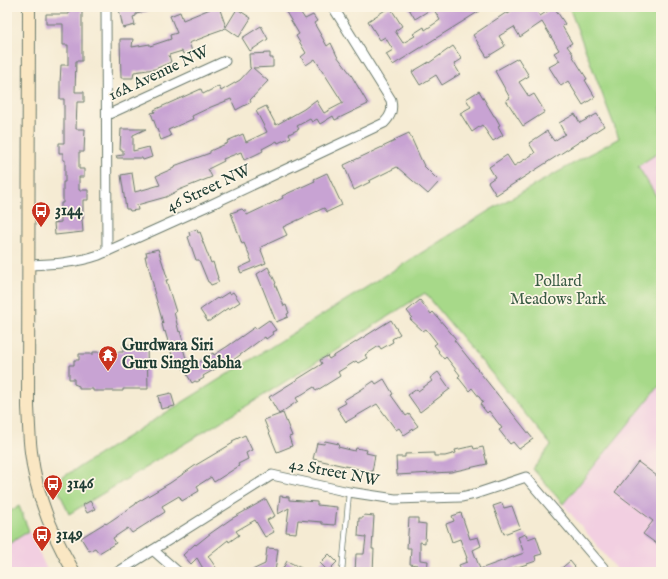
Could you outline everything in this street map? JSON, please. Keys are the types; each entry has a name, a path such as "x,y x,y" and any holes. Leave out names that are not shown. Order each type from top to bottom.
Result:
{"street":[{"path":"29,7 28,407 32,459 39,492 47,517 74,572"},
{"name":"16A Avenue NW","path":"106,7 106,252"},
{"name":"46 Street NW","path":"29,265 73,262 106,252 380,126 391,114 391,100 333,7"},
{"name":"16A Avenue NW","path":"107,115 224,61"},
{"name":"42 Street NW","path":"118,572 272,475 349,492 395,500 475,494 526,477 607,572"},
{"path":"153,550 178,572"}],"lane":[{"path":"342,572 349,492"}],"shaded area":[{"path":"661,151 661,204 638,166"},
{"path":"661,384 661,572 619,572 563,504"},
{"path":"29,531 48,572 7,572 7,545"}],"green space":[{"name":"Pollard Meadows Park","path":"569,7 661,7 661,151 638,166 661,204 661,384 563,504 533,469 551,445 425,293 253,402 69,514 55,482 490,210 619,138"},
{"path":"19,506 29,531 7,545 7,513"}],"building":[{"path":"69,7 82,7 82,61 76,61 75,92 84,92 84,102 77,102 76,129 85,129 84,152 79,152 79,169 84,169 84,177 79,177 79,190 88,190 88,200 83,200 83,232 55,235 54,223 61,222 63,182 65,182 65,160 63,160 63,153 59,153 59,143 64,143 64,99 60,99 60,83 61,65 68,65 68,45 63,45 63,24 46,24 46,14 69,14"},
{"path":"121,7 153,7 153,10 136,14 136,16 133,17 135,25 123,28 119,9 121,9"},
{"path":"209,7 219,7 226,27 237,9 251,18 239,37 226,28 189,43 192,51 183,54 182,51 169,55 171,62 155,69 134,72 133,78 121,78 120,39 133,39 132,47 150,44 150,46 171,39 170,35 177,33 170,16 180,12 183,20 210,9"},
{"path":"283,7 297,7 305,19 313,15 317,21 314,23 327,46 331,43 337,56 350,73 368,104 335,120 333,116 320,124 317,119 312,122 310,119 297,126 299,129 289,134 291,137 278,143 277,141 262,149 263,151 255,155 244,160 241,152 223,159 224,161 208,169 212,177 179,190 166,197 137,205 138,210 130,211 129,209 126,209 121,175 132,173 135,192 160,185 156,176 174,168 174,166 210,153 210,151 228,143 227,141 243,134 246,142 267,132 256,111 266,106 276,125 304,109 316,100 324,113 343,103 315,59 306,65 301,57 306,53 296,36 299,34"},
{"path":"390,7 402,26 395,31 403,43 415,36 413,34 424,27 425,30 440,20 433,8 415,19 408,7 486,7 393,65 386,54 393,50 385,37 380,40 368,21"},
{"path":"518,7 534,7 540,16 554,7 565,24 562,26 572,43 567,46 587,79 585,80 595,97 583,105 568,81 561,86 549,67 560,61 554,53 559,50 542,22 520,37 514,27 499,36 505,46 487,57 473,35 507,12 508,14"},
{"path":"261,26 268,39 250,51 242,38"},
{"path":"453,46 462,59 454,64 460,74 442,85 436,75 420,85 412,72 429,63"},
{"path":"270,53 270,58 273,58 273,67 253,68 268,81 250,100 251,102 236,110 231,99 211,107 192,116 193,119 168,130 171,136 161,140 151,113 155,112 154,110 201,89 203,94 219,86 221,91 240,80 251,68 249,54"},
{"path":"518,58 529,76 519,82 529,97 534,94 545,112 523,126 506,100 510,98 495,71"},
{"path":"479,91 500,125 498,126 503,135 493,141 482,125 472,132 460,113 471,107 466,99"},
{"path":"575,114 580,123 597,114 604,126 496,195 488,182 495,177 489,167 507,155 514,166 535,153 529,143 547,131 554,141 565,134 559,123"},
{"path":"121,129 146,129 133,135 133,151 149,147 152,157 143,160 142,158 117,158 116,156 123,155 123,150 120,150"},
{"path":"409,133 424,166 439,182 428,194 397,167 354,190 344,165"},
{"path":"327,173 342,205 327,212 324,208 283,227 287,235 261,247 266,263 241,273 239,268 252,262 244,243 242,244 231,213 242,209 246,211 247,215 283,198 282,196 315,181 314,179"},
{"path":"197,229 198,233 200,232 211,263 213,262 219,282 211,285 208,282 199,260 196,260 188,237 190,236 189,232"},
{"path":"158,249 168,280 166,280 176,312 174,312 185,348 183,348 189,369 213,353 214,355 255,327 256,329 269,320 276,330 266,339 265,337 232,361 203,376 204,378 197,382 195,381 192,383 182,366 175,367 174,362 172,363 170,355 172,355 165,331 164,332 148,264 147,265 145,256 147,256 146,252"},
{"path":"268,267 276,283 275,284 284,306 286,305 289,313 287,314 288,317 276,322 257,274"},
{"path":"229,292 230,294 233,292 240,302 229,309 228,308 208,322 200,310 217,298 218,299"},
{"path":"420,300 431,314 433,312 456,339 454,340 533,439 519,449 513,442 510,444 499,430 502,428 489,411 487,413 480,404 483,402 472,388 469,391 458,377 460,375 446,357 444,359 438,352 439,351 434,345 437,343 426,329 423,331 410,319 412,317 407,311"},
{"path":"391,320 400,334 392,339 393,342 381,349 379,346 365,355 367,358 358,363 356,361 338,372 340,376 316,391 314,387 296,398 298,401 279,414 269,397 322,364 320,360 327,356 329,359"},
{"name":"Gurdwara Siri Guru Singh Sabha","path":"123,345 147,345 148,389 93,391 93,389 79,389 79,386 74,384 74,379 69,379 69,365 74,365 74,360 79,360 79,354 93,354 93,352 123,352"},
{"path":"438,372 450,389 420,412 408,395 417,389 418,391 432,381 430,378"},
{"path":"384,379 393,394 391,395 406,416 409,414 418,426 404,435 399,428 396,430 377,404 346,422 337,408 346,403 344,400 374,381 376,384"},
{"path":"171,393 175,406 161,409 158,396"},
{"path":"283,413 292,436 289,437 292,446 277,452 264,420"},
{"path":"245,435 252,450 246,453 248,459 238,464 239,466 214,482 211,477 197,486 199,491 182,501 179,496 162,506 165,512 132,533 128,528 113,538 116,543 99,553 95,548 89,551 81,538 105,523 106,524 136,503 233,443 232,441"},
{"path":"325,441 339,444 338,447 355,451 356,448 367,450 366,453 375,455 372,472 313,459 317,443 324,444"},
{"path":"473,446 474,449 483,447 487,464 451,472 397,475 396,457 405,457 405,454 434,453 434,456 445,456 456,453 455,450"},
{"path":"638,462 657,476 661,471 661,547 643,534 653,521 615,492"},
{"path":"280,496 289,497 289,500 317,502 317,505 337,507 335,525 322,524 322,522 298,520 296,533 286,532 289,508 278,514"},
{"path":"266,499 275,516 267,520 274,532 265,537 255,520 236,531 239,535 229,542 228,540 208,556 219,572 205,572 197,558 191,564 183,555 195,544 196,545 231,519"},
{"path":"90,501 95,509 87,513 83,505"},
{"path":"502,503 504,508 512,506 520,528 504,534 493,506"},
{"path":"461,513 470,539 478,537 481,546 473,550 480,569 524,553 518,537 526,534 528,539 536,536 542,554 535,556 536,561 503,572 462,572 459,565 467,562 467,558 460,539 452,542 446,524 454,521 452,516"},
{"path":"364,515 374,516 372,549 374,549 373,572 355,572 356,554 364,554 366,537 358,536 359,518 363,518"},
{"path":"409,518 418,518 418,523 426,524 425,543 420,542 420,560 428,561 427,572 417,572 417,565 410,564 411,548 407,548"},
{"path":"267,548 278,549 275,572 248,572 265,564"},
{"path":"329,554 337,562 328,571 320,563"},
{"path":"287,561 309,572 281,572"},
{"path":"570,561 579,572 557,572"}],"place":[{"name":"3144","path":"41,228"},
{"name":"Gurdwara Siri Guru Singh Sabha","path":"108,372"},
{"name":"3146","path":"53,501"},
{"name":"3149","path":"42,552"}]}
